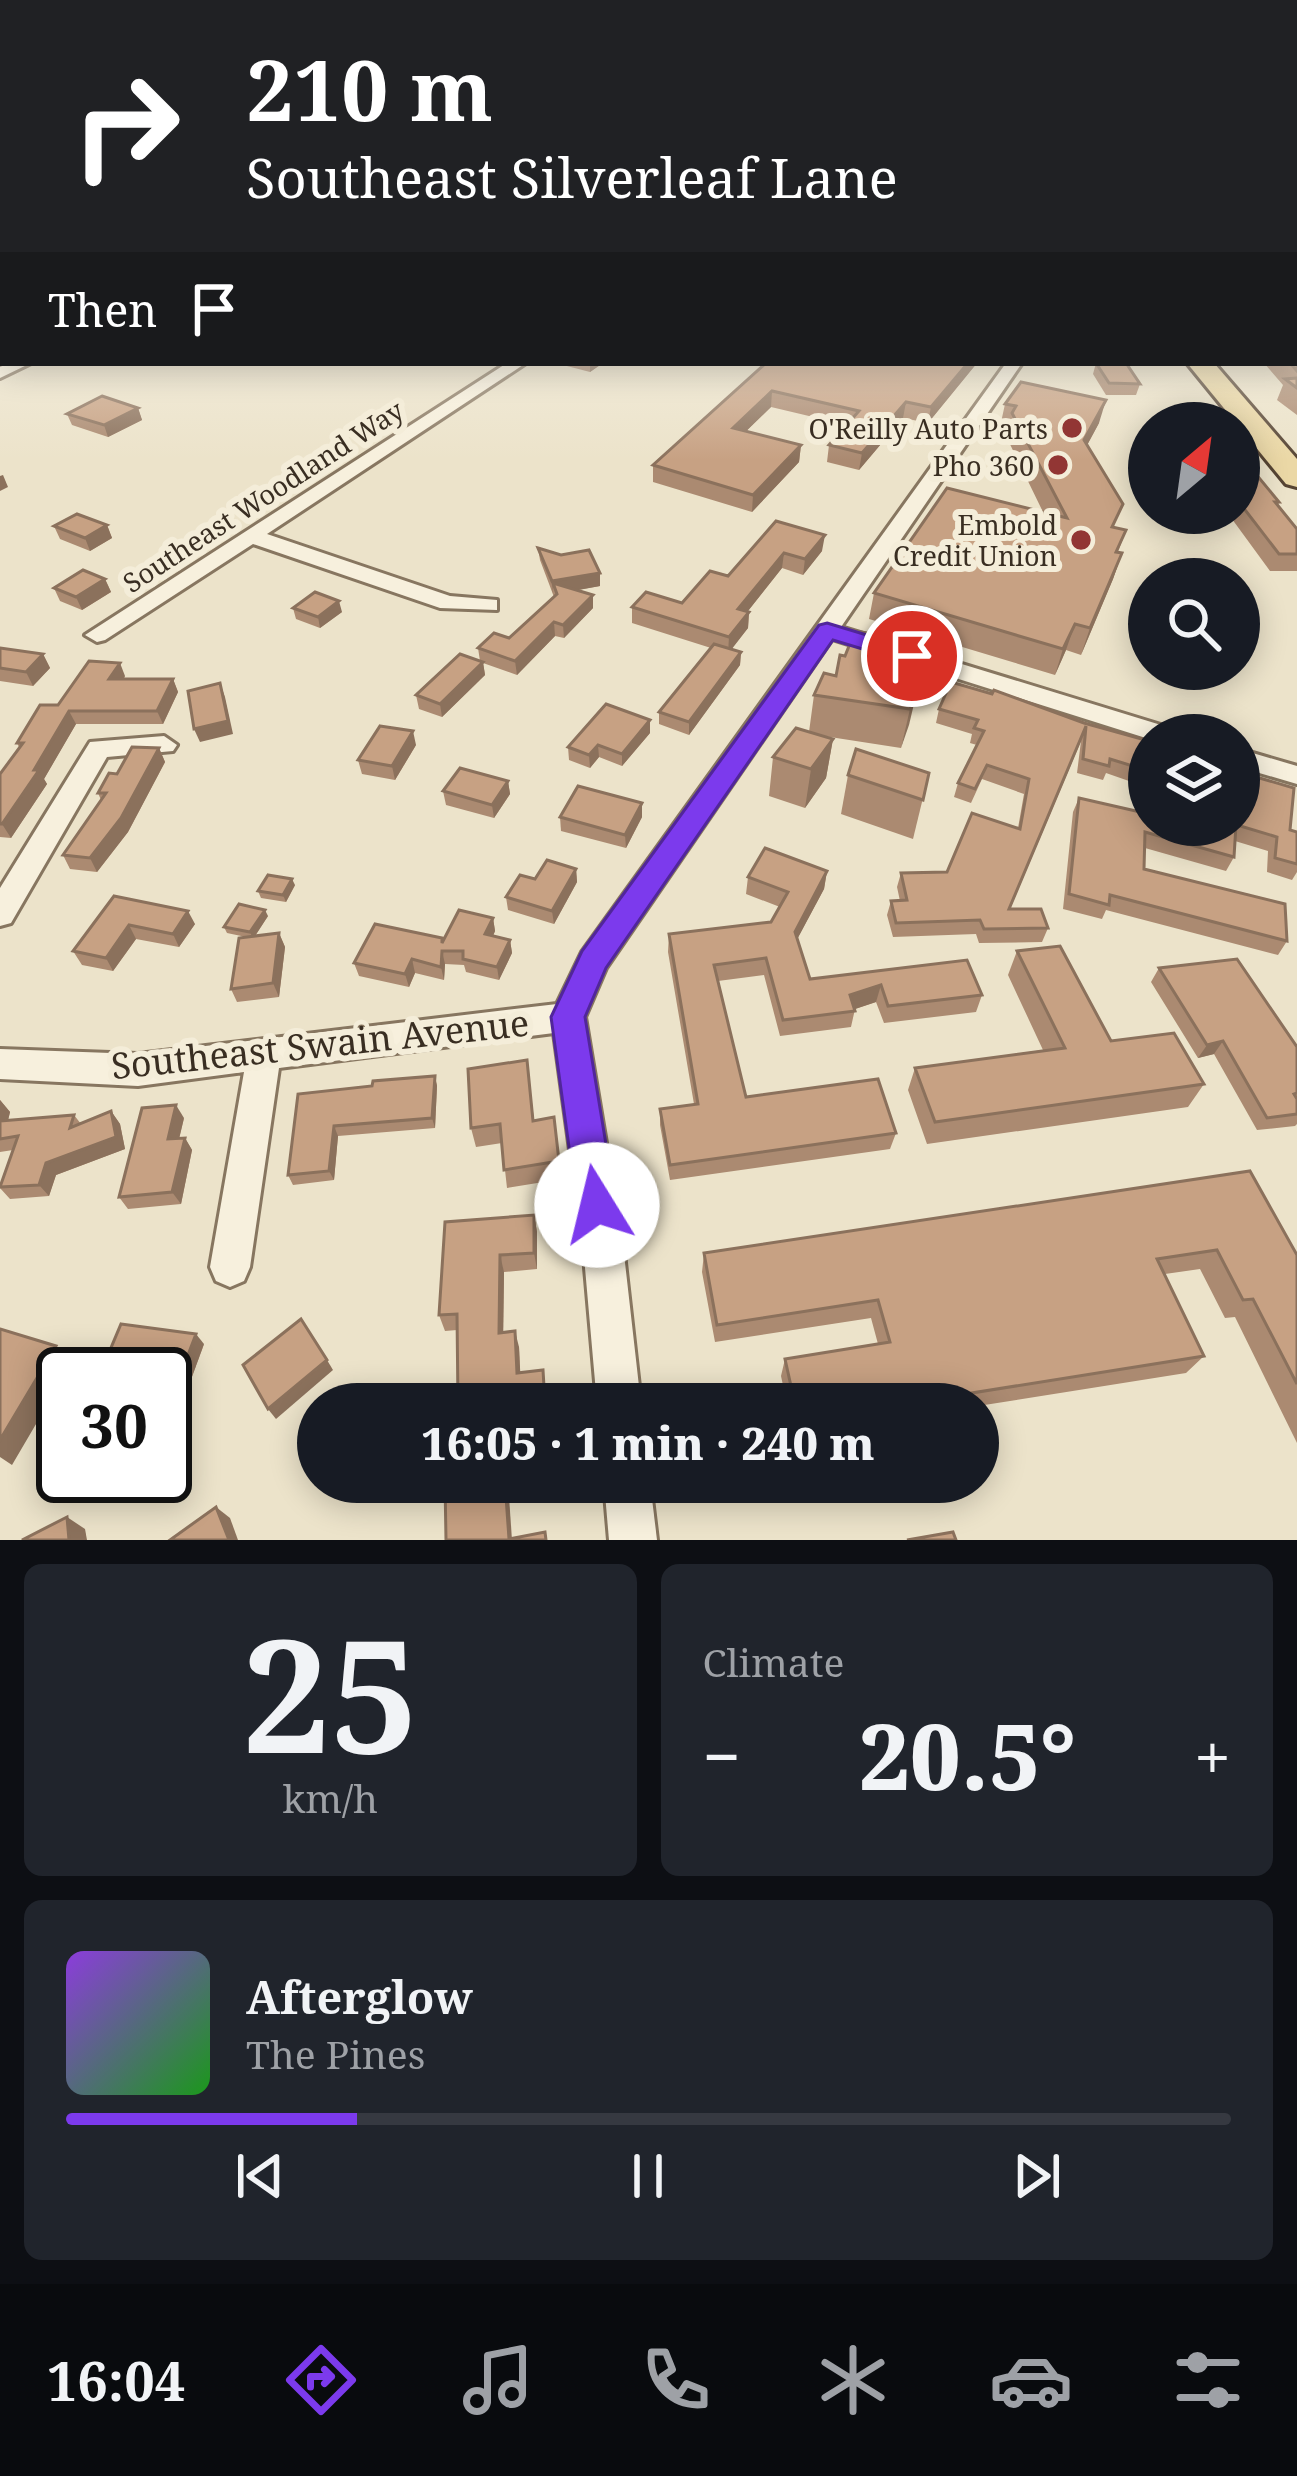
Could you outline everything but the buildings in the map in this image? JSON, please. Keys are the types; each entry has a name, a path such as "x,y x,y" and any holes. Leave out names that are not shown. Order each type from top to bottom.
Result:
{"main road":[{"path":"1203,366 1297,478"}],"street":[{"name":"Southeast Woodland Way","path":"97,635 513,366"},
{"path":"617,1383 603,1245 568,1017 593,961 1012,366"},
{"path":"250,536 448,603 489,605"},
{"path":"827,630 1128,724"},
{"path":"0,914 99,748 164,745"},
{"path":"1260,765 1297,776"},
{"name":"Southeast Swain Avenue","path":"0,1064 139,1070 568,1017"},
{"path":"230,1267 264,1054"},
{"path":"629,1503 633,1540"}],"place":[{"name":"O'Reilly Auto Parts","path":"1072,428"},
{"name":"Pho 360","path":"1058,465"},
{"name":"Embold Credit Union","path":"1081,540"}],"route":[{"path":"597,1205 568,1017 593,961 827,630 912,656"}]}
